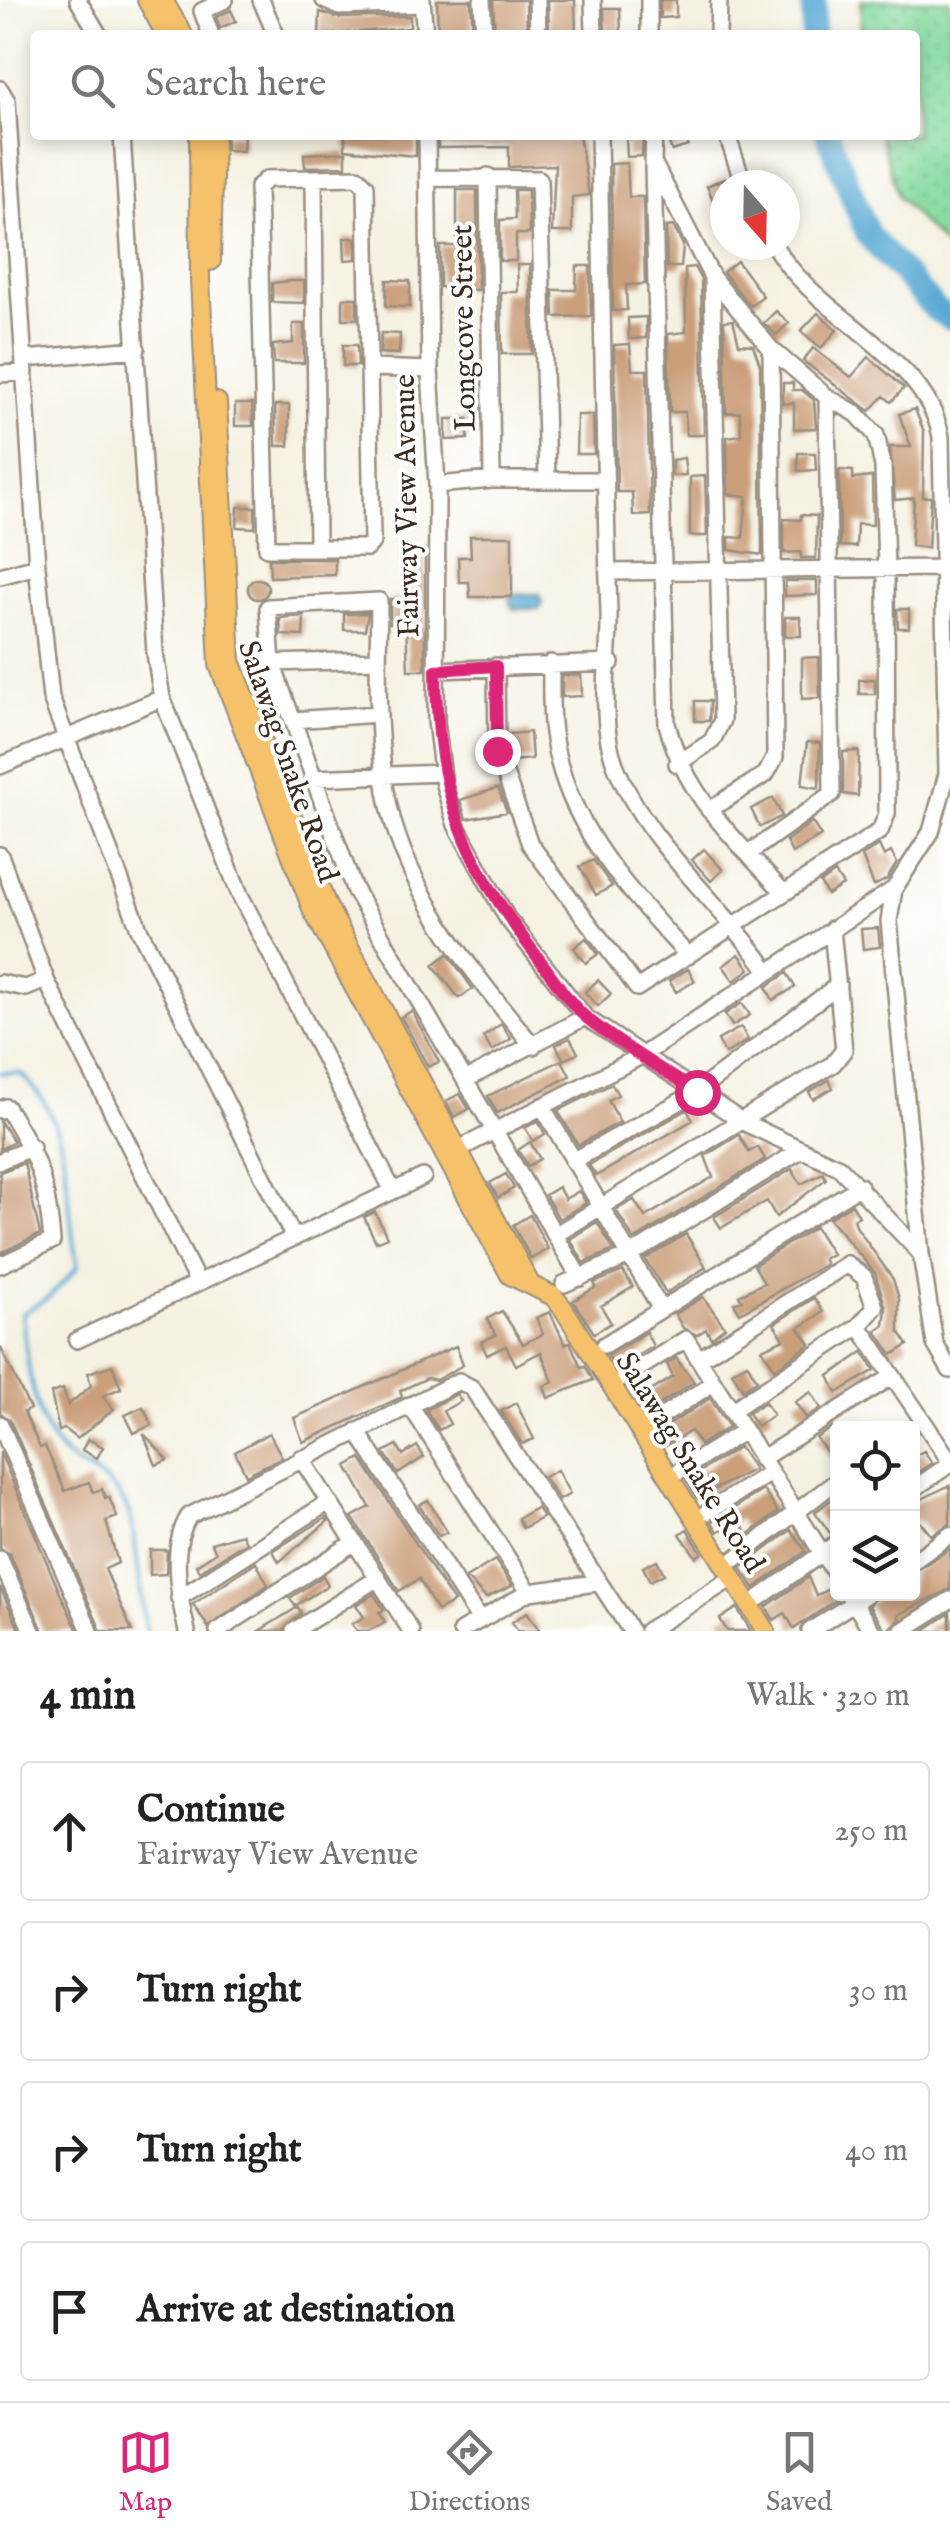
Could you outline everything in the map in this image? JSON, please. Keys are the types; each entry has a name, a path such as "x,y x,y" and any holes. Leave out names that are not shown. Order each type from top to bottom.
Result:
{"main road":[{"path":"147,0 163,30"},
{"path":"163,0 180,30"},
{"name":"Salawag Snake Road","path":"199,140 200,279 216,648 272,785 344,942 529,1282 553,1296 563,1308 766,1631"},
{"name":"Salawag Snake Road","path":"214,140 211,277 231,661 272,785"}],"street":[{"path":"78,0 96,30"},
{"path":"209,30 202,11 226,0"},
{"path":"261,0 274,30"},
{"path":"324,0 339,7 422,2 425,30"},
{"path":"482,0 484,30"},
{"path":"537,0 538,30"},
{"path":"593,0 594,30"},
{"path":"649,0 649,30"},
{"path":"718,30 719,0"},
{"path":"0,89 7,102 37,566 51,698 140,930 294,1238"},
{"path":"122,140 155,652 162,698 240,895 394,1191"},
{"name":"Fairway View Avenue","path":"427,140 430,370 436,485 436,670 442,773 456,825 507,918 585,1017 744,1122 839,1167 920,1254"},
{"path":"599,140 608,726 614,763 659,836 736,924 768,971"},
{"path":"654,140 667,724 678,764 709,810 783,892"},
{"path":"729,140 739,170"},
{"path":"496,666 497,751 530,844 637,988 880,831 887,814 886,569 883,466 876,435 857,414 827,397 772,349 712,277 653,162"},
{"name":"Longcove Street","path":"488,176 492,480"},
{"path":"356,177 366,186 370,368 371,546 264,545 258,187 267,179 356,177"},
{"path":"428,178 534,178 540,183 547,480"},
{"path":"314,180 317,547"},
{"path":"467,1146 641,1056 894,888 931,832 947,774 936,413 922,387 823,302 783,260"},
{"path":"678,764 712,742 722,720 712,277"},
{"path":"0,374 25,365 136,349"},
{"path":"709,810 766,774 775,757 772,349"},
{"path":"370,368 430,370"},
{"path":"749,853 832,794 826,570 827,397"},
{"path":"436,485 492,480 603,480"},
{"path":"0,576 37,566"},
{"path":"608,572 940,568"},
{"path":"533,1046 464,958 422,891 398,838 384,775 378,714 379,601 268,607 272,662 354,888 580,1278"},
{"path":"272,662 378,660"},
{"path":"551,663 552,732 570,798 618,878 688,956"},
{"path":"436,670 610,663"},
{"path":"0,766 162,698"},
{"path":"293,720 378,714"},
{"path":"312,778 442,773"},
{"path":"0,855 46,980 198,1283"},
{"path":"894,888 890,921 920,1254 935,1344 950,1370"},
{"path":"556,1235 832,1064 844,1050 832,929"},
{"path":"0,984 26,988 46,980"},
{"path":"574,1161 697,1092 838,985"},
{"path":"467,1079 585,1017"},
{"path":"542,1106 661,1309"},
{"path":"0,1110 6,1107 32,1146 47,1183 52,1241 0,1265"},
{"path":"0,1162 32,1146"},
{"path":"564,1284 630,1256 801,1150"},
{"path":"78,1340 422,1177"},
{"path":"604,1344 860,1186"},
{"path":"699,1360 847,1264 864,1277 875,1307 859,1326 731,1411"},
{"path":"859,1326 893,1376 915,1421"},
{"path":"622,1379 686,1339 830,1566"},
{"path":"707,1512 893,1376"},
{"path":"187,1631 179,1598 180,1530 189,1516 410,1405 466,1382 630,1631"},
{"path":"649,1425 714,1383"},
{"path":"410,1405 529,1592"},
{"path":"1,1429 90,1631"},
{"path":"920,1429 950,1463 920,1484"},
{"path":"357,1431 479,1619"},
{"path":"678,1471 744,1432"},
{"path":"301,1458 406,1629"},
{"path":"736,1558 830,1486"},
{"path":"179,1598 329,1502"},
{"path":"920,1556 950,1535"},
{"path":"218,1631 355,1542"},
{"path":"759,1598 830,1548"},
{"path":"0,1559 32,1631"},
{"path":"294,1631 378,1578"},
{"path":"646,1631 730,1579"},
{"path":"462,1631 529,1592 596,1582"},
{"path":"902,1631 950,1600"},
{"path":"810,1631 851,1601"},
{"path":"858,1601 872,1631"}],"green space":[{"path":"861,0 950,0 950,252 898,197 881,140 920,140 920,30 860,30"}],"water":[{"path":"513,594 539,594 542,602 539,609 513,609 509,600"}],"building":[{"path":"437,0 471,0 473,30 438,30"},
{"path":"493,0 526,0 527,30 495,30"},
{"path":"548,0 575,0 576,30 549,30"},
{"path":"660,0 676,0 676,17 660,18"},
{"path":"604,8 620,8 621,30 605,30"},
{"path":"231,10 236,21 220,28 216,17"},
{"path":"320,12 339,18 410,16 410,28 319,30"},
{"path":"226,140 244,140 243,151 226,150"},
{"path":"345,140 416,140 416,156 345,149"},
{"path":"438,140 580,140 589,195 572,197 572,232 552,232 555,165 509,167 509,147 438,148"},
{"path":"626,140 643,140 642,156 627,157"},
{"path":"668,140 686,140 688,146 672,151"},
{"path":"346,152 346,166 305,167 304,154"},
{"path":"627,163 629,197 643,197 645,284 626,285 627,310 613,311 611,164"},
{"path":"457,190 477,190 478,290 440,287 440,246 457,246"},
{"path":"514,190 528,190 529,234 516,234 516,261 500,261 500,220 515,219"},
{"path":"673,226 683,245 681,267 667,267 666,227"},
{"path":"344,238 356,238 356,259 345,260"},
{"path":"737,261 763,296 750,306 723,272"},
{"path":"517,265 530,265 532,354 502,354 501,292 518,292"},
{"path":"577,266 590,266 591,316 554,317 553,290 576,290"},
{"path":"694,267 701,280 704,435 686,435 685,412 670,412 668,334 686,332 685,268"},
{"path":"387,280 410,281 410,307 386,306"},
{"path":"304,281 304,303 272,302 272,283"},
{"path":"343,298 357,298 357,319 343,319"},
{"path":"776,311 789,323 776,335 764,323"},
{"path":"818,313 837,330 821,348 801,331"},
{"path":"646,317 646,338 629,339 628,318"},
{"path":"733,320 739,344 753,345 760,365 762,555 729,550 729,537 743,538 747,496 728,494 727,437 741,435 740,412 726,413 724,321"},
{"path":"293,324 304,324 304,363 274,363 273,345 293,343"},
{"path":"381,333 400,334 399,354 380,353"},
{"path":"630,344 632,370 647,370 650,515 633,516 632,492 617,492 614,345"},
{"path":"343,345 357,345 358,366 343,366"},
{"path":"813,348 851,377 869,357 904,388 891,402 884,396 870,411 803,361"},
{"path":"783,383 793,383 793,390 802,390 814,400 816,428 794,429 794,403 783,404"},
{"path":"235,404 252,404 253,426 235,426"},
{"path":"275,405 289,405 289,446 276,446"},
{"path":"915,409 924,432 923,497 931,497 928,548 911,546 914,498 895,500 890,447 911,447 899,414"},
{"path":"577,415 593,415 594,454 576,454"},
{"path":"446,419 468,419 468,439 446,440"},
{"path":"798,453 815,453 816,470 798,471"},
{"path":"684,458 686,475 672,476 672,460"},
{"path":"839,470 853,471 853,479 872,477 873,525 857,524 856,547 840,546"},
{"path":"705,476 707,536 690,536 690,477"},
{"path":"238,507 255,507 255,528 237,527"},
{"path":"801,515 817,516 816,558 801,558 801,552 784,553 784,519 801,520"},
{"path":"470,536 512,536 512,597 470,597 469,582 459,582 458,557 471,557"},
{"path":"407,550 425,550 425,670 408,670 406,623 390,623 390,599 406,599"},
{"path":"269,559 335,559 335,575 270,577"},
{"path":"254,579 262,579 268,589 262,599 254,599 248,593 248,585"},
{"path":"785,581 817,581 817,595 785,596"},
{"path":"897,609 909,609 909,628 898,628"},
{"path":"368,613 365,630 344,630 344,614"},
{"path":"304,616 303,636 281,635 280,618"},
{"path":"785,617 800,617 801,636 785,636"},
{"path":"819,657 820,698 802,699 802,658"},
{"path":"581,675 582,696 562,697 562,676"},
{"path":"875,679 875,694 859,694 859,680"},
{"path":"695,701 710,701 709,721 695,721"},
{"path":"530,732 532,759 513,761 508,734"},
{"path":"807,742 820,743 819,788 802,785"},
{"path":"859,751 858,796 843,794 843,752"},
{"path":"498,788 507,812 466,819 460,800"},
{"path":"773,798 782,816 760,827 751,809"},
{"path":"812,822 821,836 792,853 786,841"},
{"path":"879,845 884,856 891,852 897,863 887,879 874,886 862,856"},
{"path":"704,849 723,870 711,881 692,860"},
{"path":"593,860 612,886 596,895 580,867"},
{"path":"835,873 843,885 827,895 820,883"},
{"path":"878,928 880,947 863,949 861,929"},
{"path":"586,938 598,954 586,963 574,948"},
{"path":"448,954 473,989 459,998 433,965"},
{"path":"739,954 750,969 734,981 723,966"},
{"path":"688,969 695,981 676,992 669,981"},
{"path":"787,973 795,987 773,1000 766,987"},
{"path":"598,980 611,994 598,1006 585,992"},
{"path":"742,1003 750,1015 732,1026 725,1014"},
{"path":"412,1011 439,1062 428,1067 401,1017"},
{"path":"501,1024 511,1039 492,1051 483,1037"},
{"path":"741,1027 748,1040 725,1054 718,1040"},
{"path":"570,1038 578,1053 564,1060 556,1045"},
{"path":"562,1060 570,1076 497,1113 488,1096"},
{"path":"829,1080 833,1088 813,1099 809,1092"},
{"path":"612,1084 618,1095 608,1100 620,1122 578,1145 558,1111"},
{"path":"460,1094 469,1109 454,1117 446,1101"},
{"path":"687,1110 693,1120 596,1176 589,1165"},
{"path":"0,1121 14,1142 0,1149"},
{"path":"538,1121 545,1134 533,1141 525,1128"},
{"path":"739,1135 749,1152 758,1147 765,1159 634,1240 616,1210 634,1200 645,1217 713,1177 705,1156"},
{"path":"530,1142 540,1159 528,1166 518,1150"},
{"path":"24,1163 40,1234 0,1253 0,1172"},
{"path":"792,1169 801,1184 823,1173 826,1179 776,1217 767,1201 721,1228 714,1217"},
{"path":"506,1174 514,1188 498,1198 490,1183"},
{"path":"558,1187 565,1199 579,1191 586,1203 559,1219 545,1195"},
{"path":"852,1204 859,1216 854,1219 857,1228 893,1279 899,1299 899,1331 908,1345 892,1355 876,1331 884,1325 886,1308 875,1273 829,1218"},
{"path":"375,1212 387,1237 376,1242 364,1217"},
{"path":"530,1215 548,1249 531,1259 513,1225"},
{"path":"597,1222 614,1250 584,1263 570,1239"},
{"path":"815,1227 832,1254 823,1259 826,1264 740,1313 734,1303 742,1300 739,1295 764,1283 754,1265"},
{"path":"686,1234 706,1267 666,1293 645,1259"},
{"path":"623,1271 633,1287 601,1306 611,1323 594,1333 573,1301 596,1287 594,1283"},
{"path":"703,1297 725,1327 711,1338 706,1329 697,1335 683,1328 675,1314"},
{"path":"814,1298 823,1312 799,1328 810,1344 775,1369 762,1349 784,1339 774,1324"},
{"path":"502,1311 523,1344 543,1334 536,1318 550,1312 565,1344 570,1342 581,1367 585,1366 593,1380 548,1398 544,1386 553,1382 541,1352 516,1365 506,1346 487,1355 481,1342 496,1335 487,1319"},
{"path":"646,1332 653,1346 616,1369 608,1355"},
{"path":"0,1346 30,1409 24,1412 40,1448 45,1446 65,1491 89,1482 93,1492 102,1489 105,1498 109,1497 117,1517 106,1521 118,1563 105,1569 132,1631 101,1631 10,1420 0,1413"},
{"path":"456,1346 463,1365 436,1380 427,1378 400,1391 402,1397 303,1442 294,1418"},
{"path":"863,1352 875,1370 837,1393 829,1376"},
{"path":"676,1358 694,1382 645,1414 640,1407 651,1401 646,1394 673,1377 667,1364"},
{"path":"747,1363 757,1380 743,1390 732,1372"},
{"path":"112,1365 121,1388 102,1396 114,1409 77,1439 64,1429 59,1431 51,1393 63,1389 68,1405 91,1386 88,1373"},
{"path":"811,1392 821,1408 806,1418 795,1402"},
{"path":"457,1394 461,1401 443,1411 450,1424 439,1430 426,1410"},
{"path":"710,1398 729,1427 700,1445 691,1431 665,1446 657,1433"},
{"path":"765,1402 773,1415 757,1426 748,1413"},
{"path":"516,1403 534,1439 522,1444 501,1411"},
{"path":"143,1407 152,1425 134,1433 125,1415"},
{"path":"830,1429 830,1456 816,1438"},
{"path":"269,1433 282,1457 246,1475 235,1452"},
{"path":"145,1435 168,1460 156,1465"},
{"path":"88,1439 103,1447 97,1458 82,1450"},
{"path":"397,1445 403,1455 417,1446 424,1457 398,1474 384,1452"},
{"path":"739,1447 754,1469 697,1498 686,1480"},
{"path":"924,1451 932,1463 920,1471 920,1453"},
{"path":"0,1452 78,1631 43,1631 10,1554 0,1548"},
{"path":"361,1458 454,1602 437,1611 419,1579 399,1591 352,1517 370,1507 347,1466"},
{"path":"557,1470 570,1494 559,1500 544,1477"},
{"path":"950,1485 950,1524 931,1535 920,1522 920,1500"},
{"path":"763,1490 778,1512 748,1535 739,1519 718,1532 712,1522"},
{"path":"428,1500 447,1532 439,1536 419,1505"},
{"path":"830,1501 830,1533 815,1512"},
{"path":"537,1508 543,1517 523,1528 518,1518"},
{"path":"326,1518 328,1521 279,1562 273,1551"},
{"path":"687,1529 702,1553 696,1557 680,1534"},
{"path":"791,1530 806,1551 754,1588 741,1568"},
{"path":"242,1534 246,1542 200,1571 196,1565 216,1552 211,1543"},
{"path":"950,1549 950,1589 898,1615 900,1619 886,1631 869,1606 873,1601 920,1601 920,1568"},
{"path":"150,1550 167,1550 166,1574 150,1575"},
{"path":"495,1560 512,1586 486,1598 466,1578"},
{"path":"657,1560 664,1574 650,1581 643,1567"},
{"path":"256,1562 268,1585 208,1627 193,1604"},
{"path":"323,1576 328,1585 295,1606 290,1598"},
{"path":"808,1577 816,1596 830,1588 830,1601 835,1601 794,1629 785,1613 774,1620 766,1607"},
{"path":"0,1587 20,1631 0,1631"},
{"path":"374,1594 384,1610 379,1612 385,1622 368,1631 357,1631 352,1624 364,1617 356,1605"},
{"path":"298,1607 301,1613 283,1631 259,1631"},
{"path":"737,1608 751,1631 727,1631 720,1619"},
{"path":"527,1612 540,1631 518,1631 512,1622"},
{"path":"950,1613 950,1631 923,1631"}],"waterway":[{"path":"813,30 814,0"},
{"path":"830,140 868,235 936,310 950,318"},
{"path":"0,1073 20,1073 51,1116 65,1164 78,1267 49,1297 22,1314 35,1397 46,1428 62,1452 111,1485 127,1508 146,1631"}],"route":[{"path":"497,751 496,666 436,670 436,720 444,785 456,825 507,918 585,1017 697,1092"}]}
